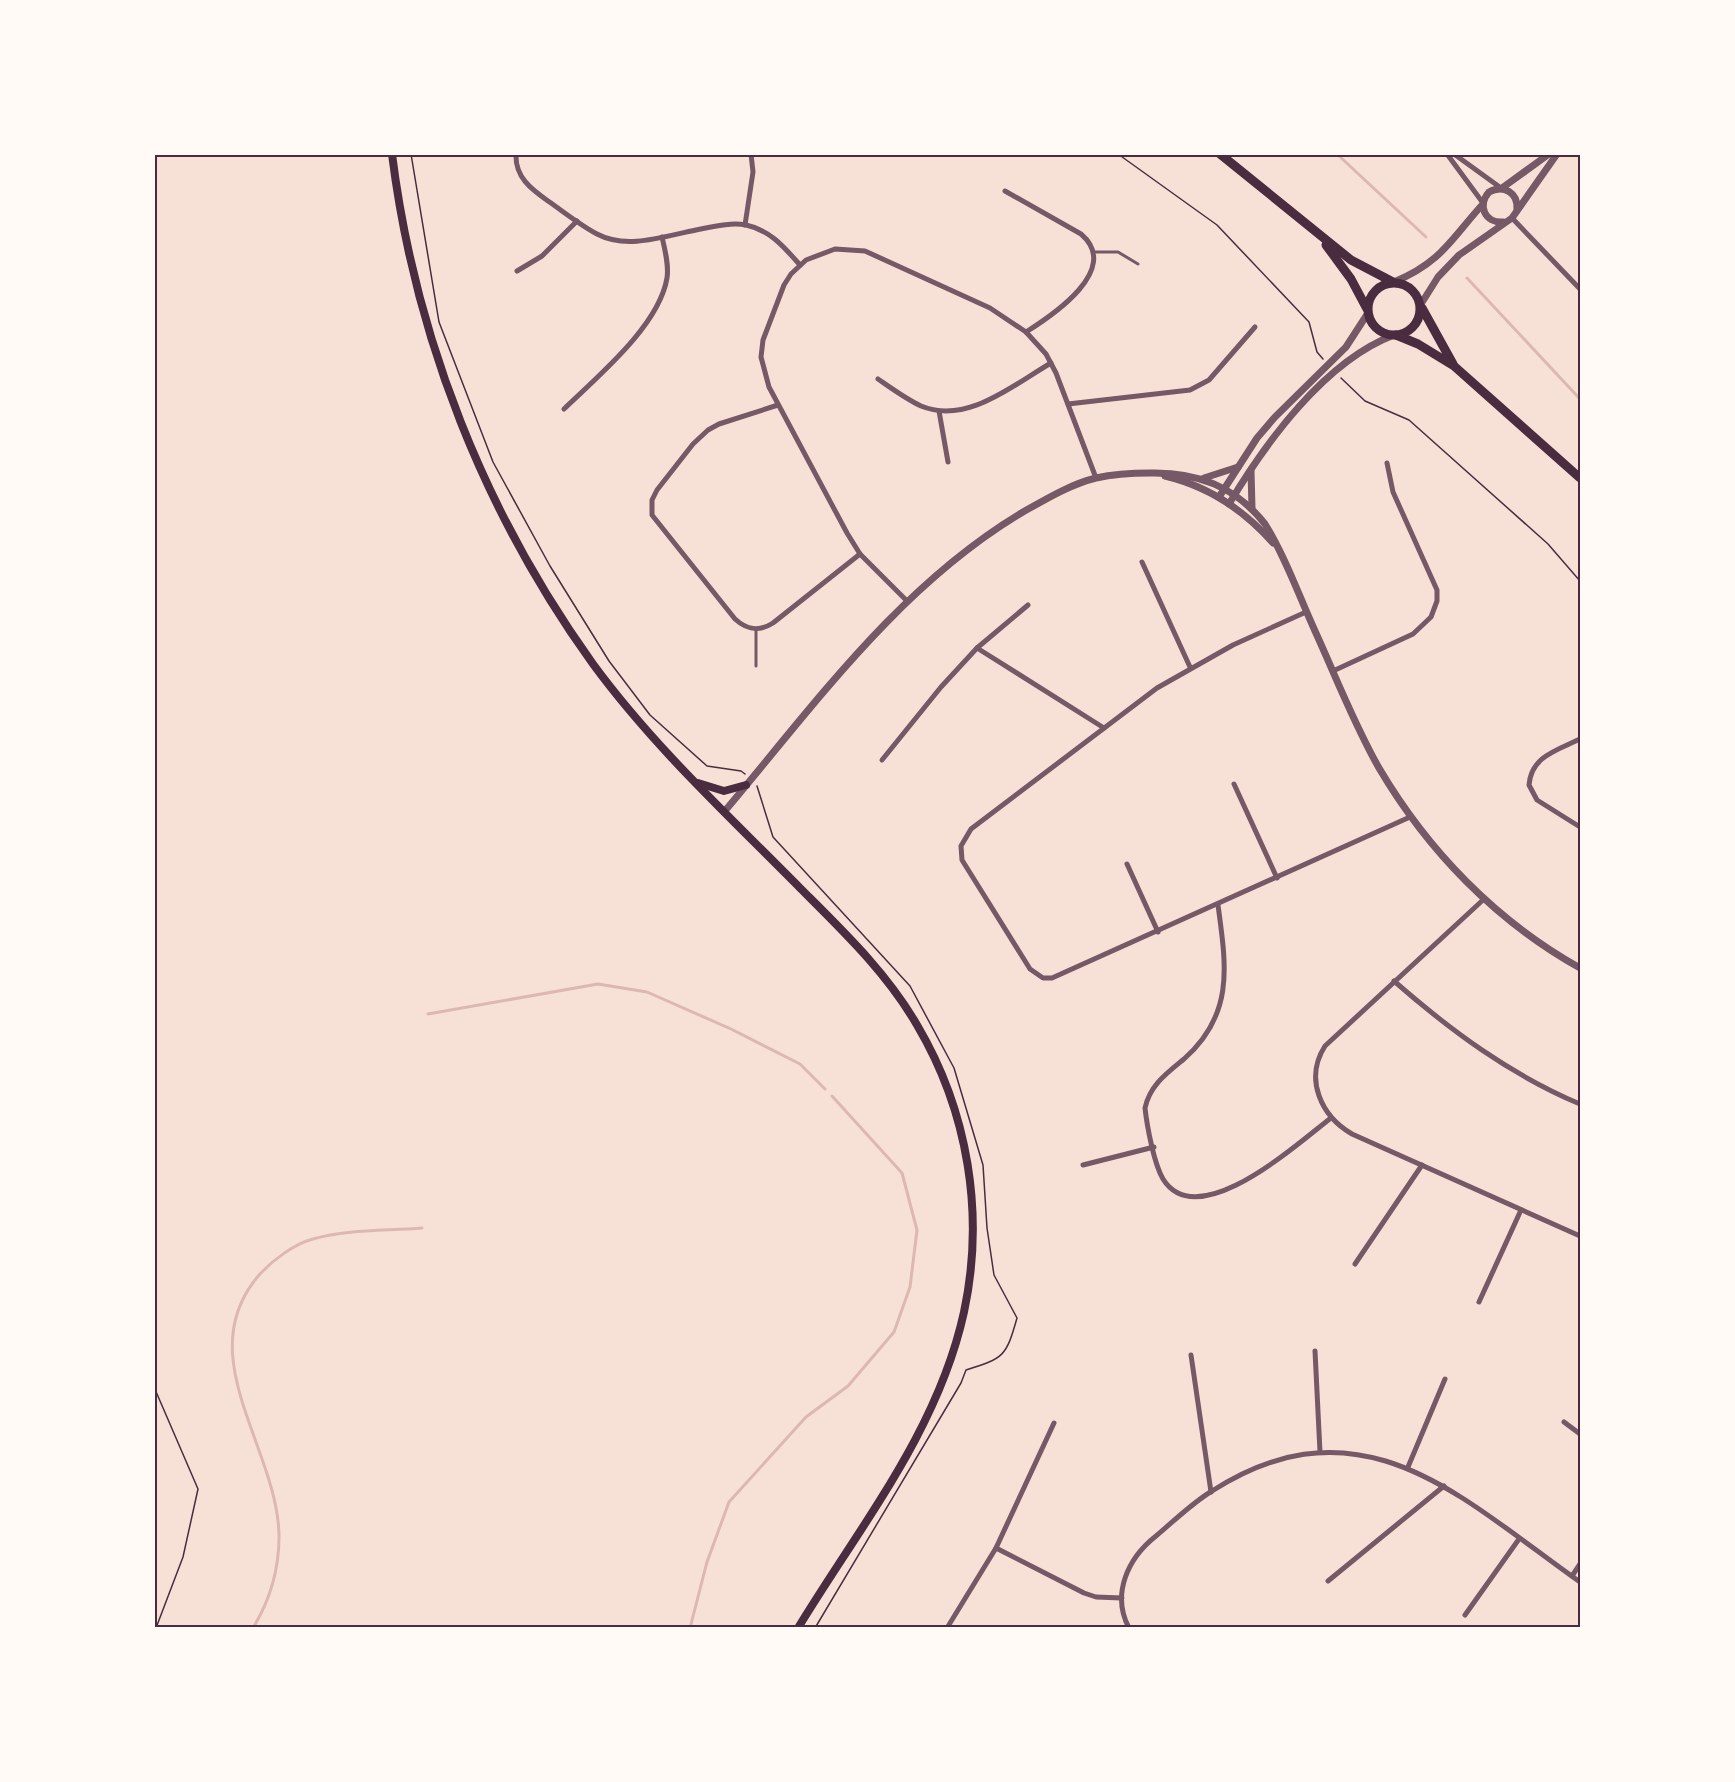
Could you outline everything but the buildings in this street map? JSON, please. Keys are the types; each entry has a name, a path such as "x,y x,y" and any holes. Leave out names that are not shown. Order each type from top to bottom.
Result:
{"main road":[{"path":"392,154 404,227 425,316 452,402 495,503 548,597 590,660 636,719 724,812 852,939 892,988 916,1023 936,1060 958,1119 972,1194 973,1232 966,1301 954,1351 940,1390 902,1465 798,1628"},
{"path":"1220,154 1318,235 1362,267 1411,288 1454,366"},
{"path":"1318,235 1351,279 1377,329 1418,344 1454,366 1581,478"},
{"path":"1368,312 1374,292 1382,285 1394,282"},
{"path":"1395,335 1407,332 1415,326 1420,316 1420,304"},
{"path":"694,781 717,790 749,783"}],"street":[{"path":"516,154 519,173 531,189 578,221 611,239 626,242 722,225 745,225 767,233 779,241 800,265"},
{"path":"745,225 753,172 751,154"},
{"path":"1447,154 1483,203 1487,217 1496,222 1511,217"},
{"path":"1454,154 1510,192 1516,199 1511,217"},
{"path":"1394,282 1434,260 1455,240 1489,192 1501,188 1549,154"},
{"path":"1420,304 1453,260 1479,238 1511,217 1557,154"},
{"path":"1005,190 1081,234 1088,240 1094,252 1093,266 1068,304 1026,332"},
{"path":"1511,217 1581,289"},
{"path":"517,270 542,256 578,221"},
{"path":"564,409 622,354 656,306 667,278 662,237"},
{"path":"907,601 860,554 778,405 763,373 763,340 784,285 800,265 820,253 835,249 865,251 990,308 1026,332 1051,363 1096,478"},
{"path":"1219,497 1275,417 1346,346 1368,312"},
{"path":"1068,404 1190,390 1209,380 1255,327"},
{"path":"1229,504 1251,469 1291,415 1352,357 1367,346 1395,335"},
{"path":"878,379 919,405 939,411 960,411 974,406 1051,363"},
{"path":"778,405 720,424 708,430 693,444 657,490 651,505 657,523 735,620 742,625 756,629 773,623 860,554"},
{"path":"939,411 948,462"},
{"path":"1333,670 1413,634 1427,622 1436,607 1435,585 1393,492 1387,463"},
{"path":"1204,478 1239,466"},
{"path":"1251,469 1249,486 1253,510"},
{"path":"1154,473 1180,479 1219,497 1263,531 1282,561"},
{"path":"724,812 880,628 953,561 1002,525 1055,495 1096,478 1118,474 1179,473 1204,478 1235,494 1253,510 1272,534 1282,561 1373,756 1410,818 1445,860 1484,899 1525,933 1581,968"},
{"path":"1142,562 1190,667"},
{"path":"882,760 976,648 1028,605"},
{"path":"1306,612 1190,667 1104,728 971,829 961,846 962,860 1030,969 1043,978 1061,976 1410,818"},
{"path":"976,648 1104,728"},
{"path":"1581,739 1540,759 1533,767 1529,785 1537,800 1581,827"},
{"path":"1234,784 1277,878"},
{"path":"1127,864 1158,932"},
{"path":"1484,899 1336,1034 1321,1053 1317,1070 1317,1093 1331,1118 1352,1134 1581,1236"},
{"path":"1218,905 1226,966 1221,1004 1202,1040 1157,1082 1147,1097 1145,1108 1160,1174 1170,1187 1185,1196 1210,1197 1252,1176 1331,1118"},
{"path":"1394,981 1448,1027 1487,1054 1550,1090 1581,1104"},
{"path":"1083,1165 1154,1147"},
{"path":"1355,1264 1422,1165"},
{"path":"1479,1302 1521,1210"},
{"path":"1315,1351 1320,1452"},
{"path":"1191,1355 1210,1492"},
{"path":"1408,1467 1445,1379"},
{"path":"1564,1422 1581,1434"},
{"path":"947,1628 996,1548 1054,1424"},
{"path":"1129,1628 1122,1599 1125,1576 1136,1555 1210,1492 1257,1468 1285,1458 1320,1452 1366,1455 1408,1467 1444,1486 1581,1582"},
{"path":"1328,1581 1444,1486"},
{"path":"1466,1615 1519,1539"},
{"path":"996,1548 1084,1593 1096,1597 1122,1599"},
{"path":"1572,1576 1581,1564"}],"lane":[{"path":"1094,252 1118,252 1138,264"},
{"path":"756,629 756,666"}],"path":[{"path":"411,154 440,322 499,473 550,566 591,633 650,715 707,766 741,771 749,783 759,786 773,837 910,986 954,1068 983,1165 987,1228 994,1275 1017,1318 1009,1347 989,1365 966,1370 961,1383 815,1628"},
{"path":"1118,154 1217,225 1309,322 1317,352 1323,359"},
{"path":"1340,376 1365,401 1409,420 1548,544 1581,581"},
{"path":"154,1387 198,1489 183,1557 156,1628"}],"waterway":[{"path":"1337,154 1426,237"},
{"path":"1467,278 1580,399"},
{"path":"428,1014 598,984 647,992 731,1029 800,1064 825,1089"},
{"path":"690,1628 707,1562 729,1502 806,1417 848,1386 894,1332 910,1287 917,1230 902,1173 832,1096"},
{"path":"253,1628 272,1584 279,1537 275,1504 266,1470 242,1403 234,1370 233,1337 240,1305 265,1269 284,1253 306,1241 353,1232 422,1228"}]}
